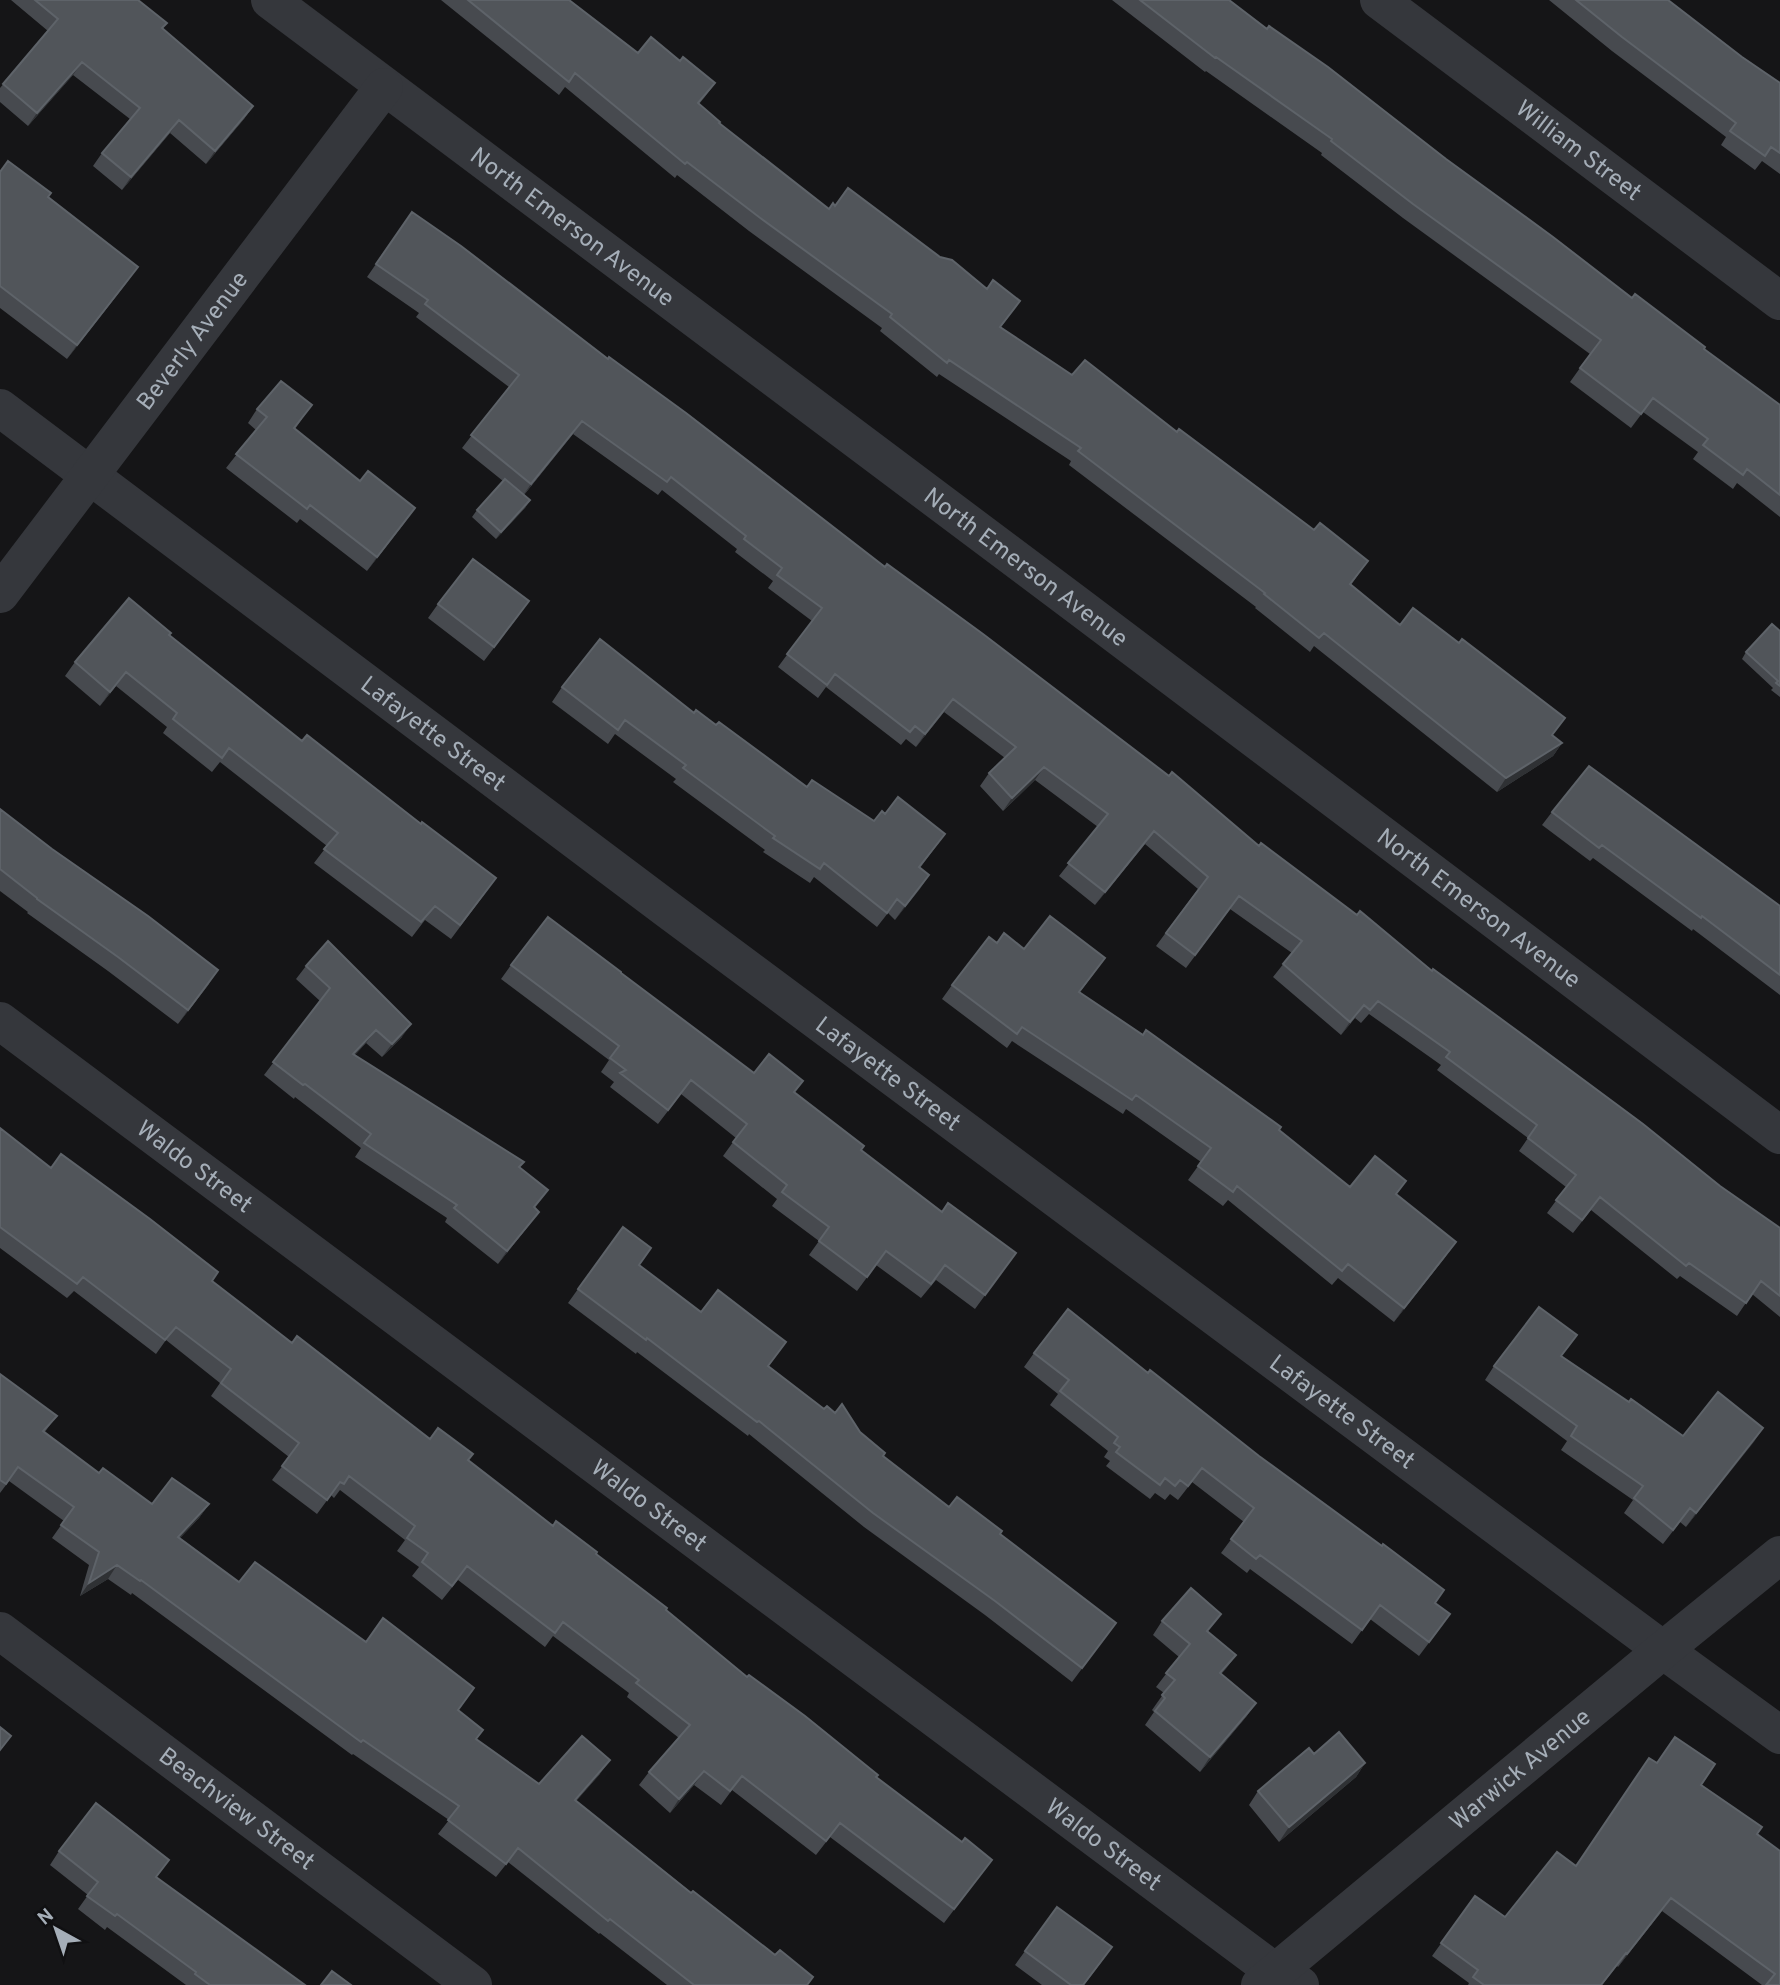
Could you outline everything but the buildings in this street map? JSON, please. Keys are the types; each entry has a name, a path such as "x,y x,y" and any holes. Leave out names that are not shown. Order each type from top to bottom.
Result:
{"street":[{"name":"North Emerson Avenue","path":"270,0 1780,1135"},
{"name":"William Street","path":"1378,0 1780,301"},
{"name":"Beverly Avenue","path":"0,594 384,87"},
{"name":"Lafayette Street","path":"0,408 667,909 1780,1735"},
{"name":"Waldo Street","path":"0,1021 1279,1981"},
{"name":"Warwick Avenue","path":"1279,1981 1662,1650 1780,1555"},
{"name":"Beachview Street","path":"0,1631 473,1985"}]}
